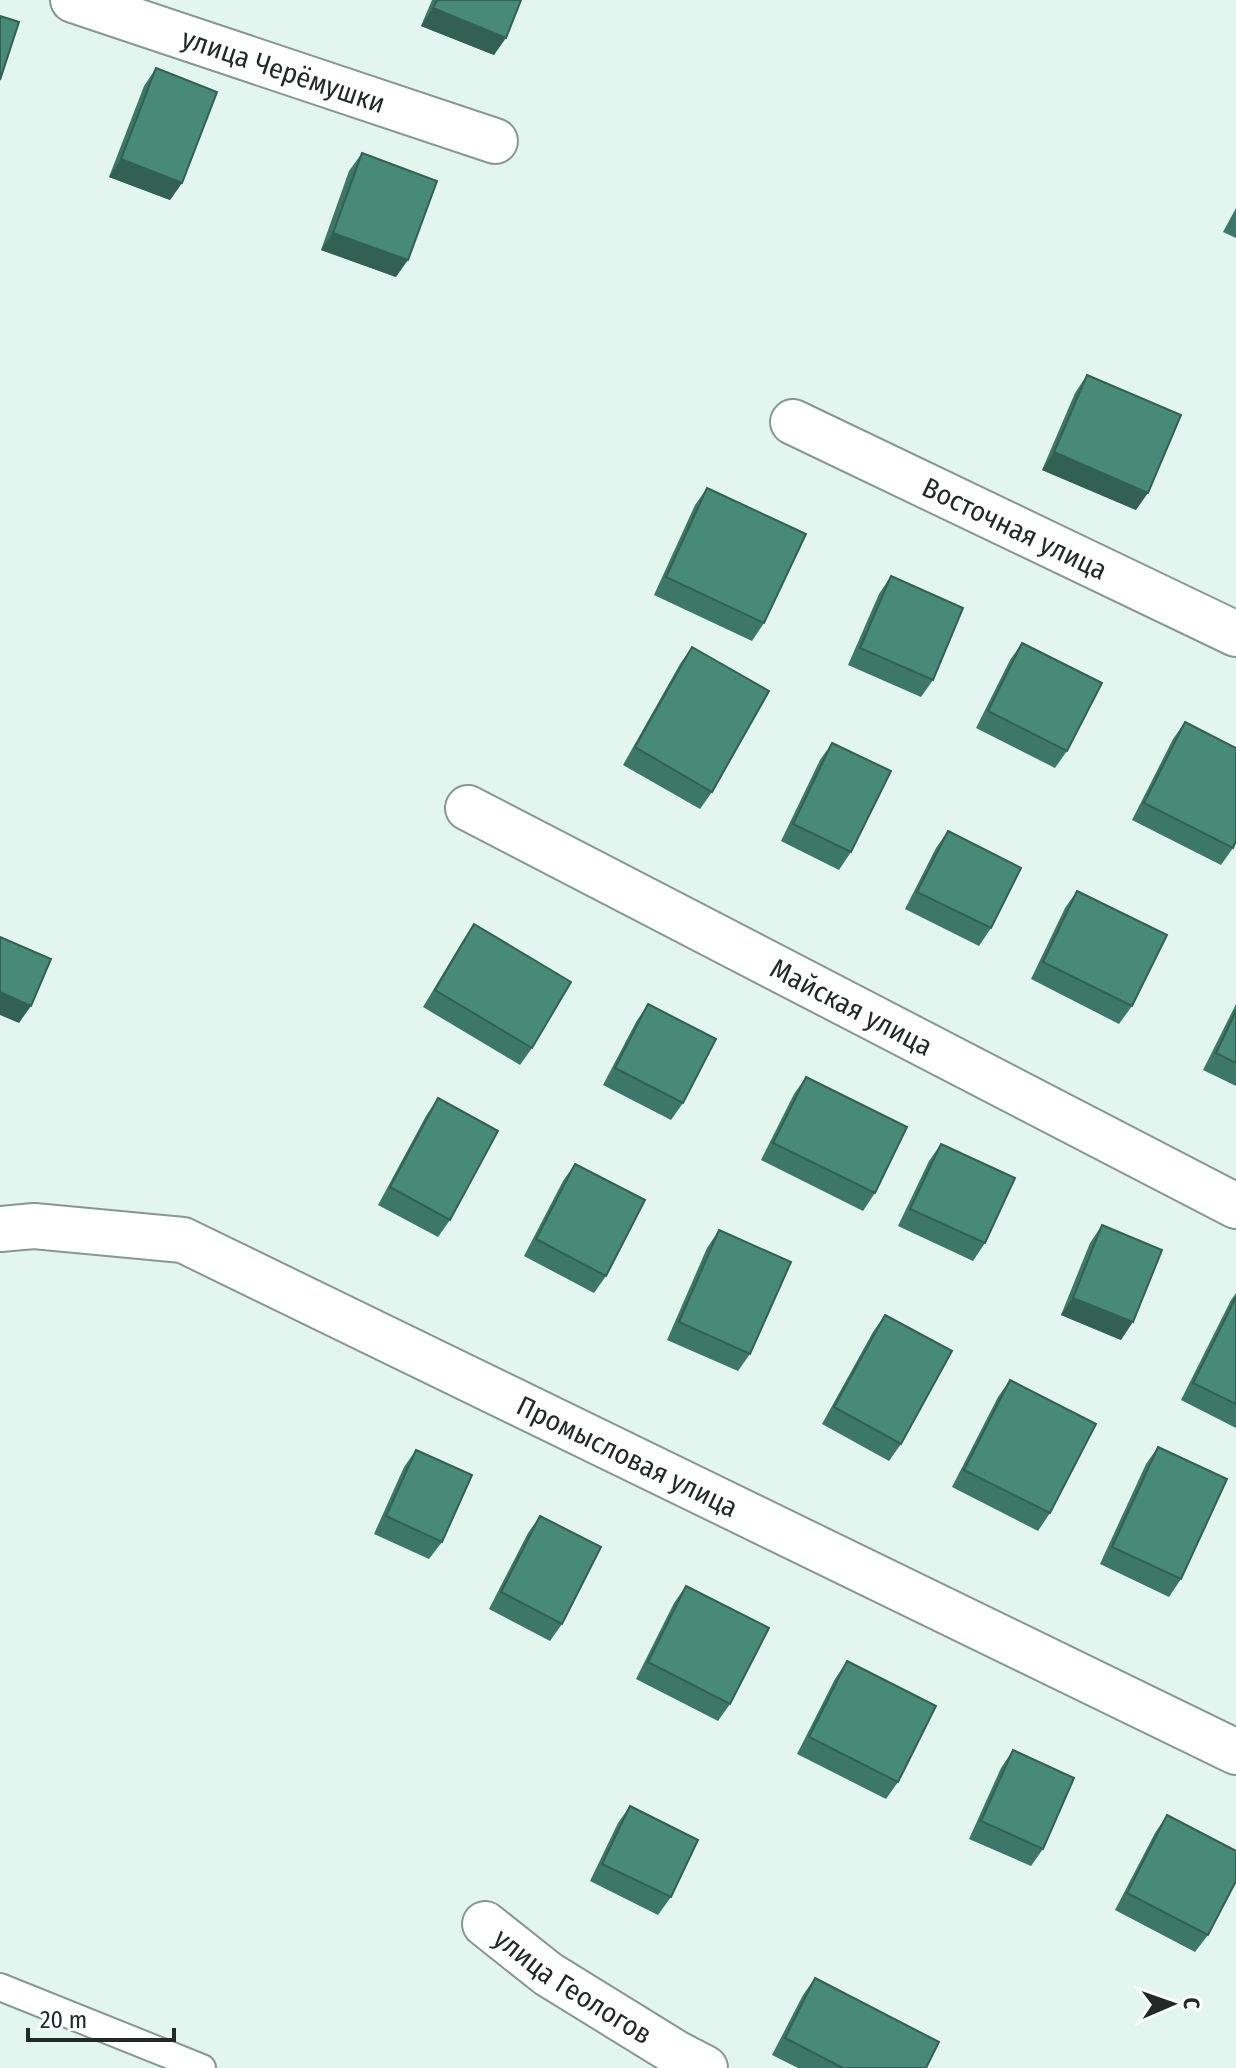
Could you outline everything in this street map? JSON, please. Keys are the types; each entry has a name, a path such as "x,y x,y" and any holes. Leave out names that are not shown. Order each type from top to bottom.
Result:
{"street":[{"name":"улица Черёмушки","path":"73,0 495,141"},
{"name":"Восточная улица","path":"793,422 1236,634"},
{"name":"Майская улица","path":"468,808 1236,1206"},
{"name":"Промысловая улица","path":"0,1229 34,1226 183,1240 1236,1752"},
{"name":"улица Геологов","path":"485,1924 548,1974 705,2068"}],"lane":[{"path":"2,1993 202,2068"}],"building":[{"path":"437,0 521,0 506,38 433,8"},
{"path":"0,16 19,22 0,80"},
{"path":"156,68 217,92 182,183 121,159"},
{"path":"362,153 437,181 408,260 333,233"},
{"path":"1087,375 1181,415 1148,493 1054,452"},
{"path":"707,488 806,534 764,623 666,577"},
{"path":"891,576 963,608 933,680 860,648"},
{"path":"1022,643 1102,683 1067,751 988,711"},
{"path":"692,647 769,691 712,792 635,747"},
{"path":"1185,722 1236,748 1236,841 1233,848 1144,803"},
{"path":"832,743 891,771 851,852 793,824"},
{"path":"948,831 1021,868 991,928 917,892"},
{"path":"1077,891 1167,935 1132,1006 1043,962"},
{"path":"474,924 571,982 532,1048 435,990"},
{"path":"0,937 51,959 31,1006 0,992"},
{"path":"648,1004 716,1039 683,1103 615,1068"},
{"path":"1236,1011 1236,1063 1216,1053"},
{"path":"806,1077 907,1127 875,1193 773,1143"},
{"path":"438,1098 498,1131 450,1220 390,1187"},
{"path":"941,1144 1015,1178 985,1243 910,1209"},
{"path":"575,1164 645,1200 606,1276 536,1239"},
{"path":"1102,1225 1162,1250 1133,1322 1073,1298"},
{"path":"719,1230 791,1262 750,1354 679,1322"},
{"path":"1236,1297 1236,1404 1193,1383"},
{"path":"885,1315 952,1351 901,1444 834,1407"},
{"path":"1010,1380 1096,1424 1050,1513 964,1470"},
{"path":"1158,1447 1227,1479 1181,1579 1112,1547"},
{"path":"416,1450 472,1475 442,1542 386,1516"},
{"path":"540,1516 601,1547 562,1624 501,1592"},
{"path":"686,1586 769,1628 730,1704 648,1662"},
{"path":"847,1661 936,1706 898,1782 809,1737"},
{"path":"1013,1750 1074,1778 1043,1849 981,1821"},
{"path":"630,1806 698,1840 671,1897 602,1864"},
{"path":"1167,1815 1236,1851 1236,1881 1208,1935 1127,1893"},
{"path":"815,1978 939,2042 926,2068 843,2068 785,2038"}]}
